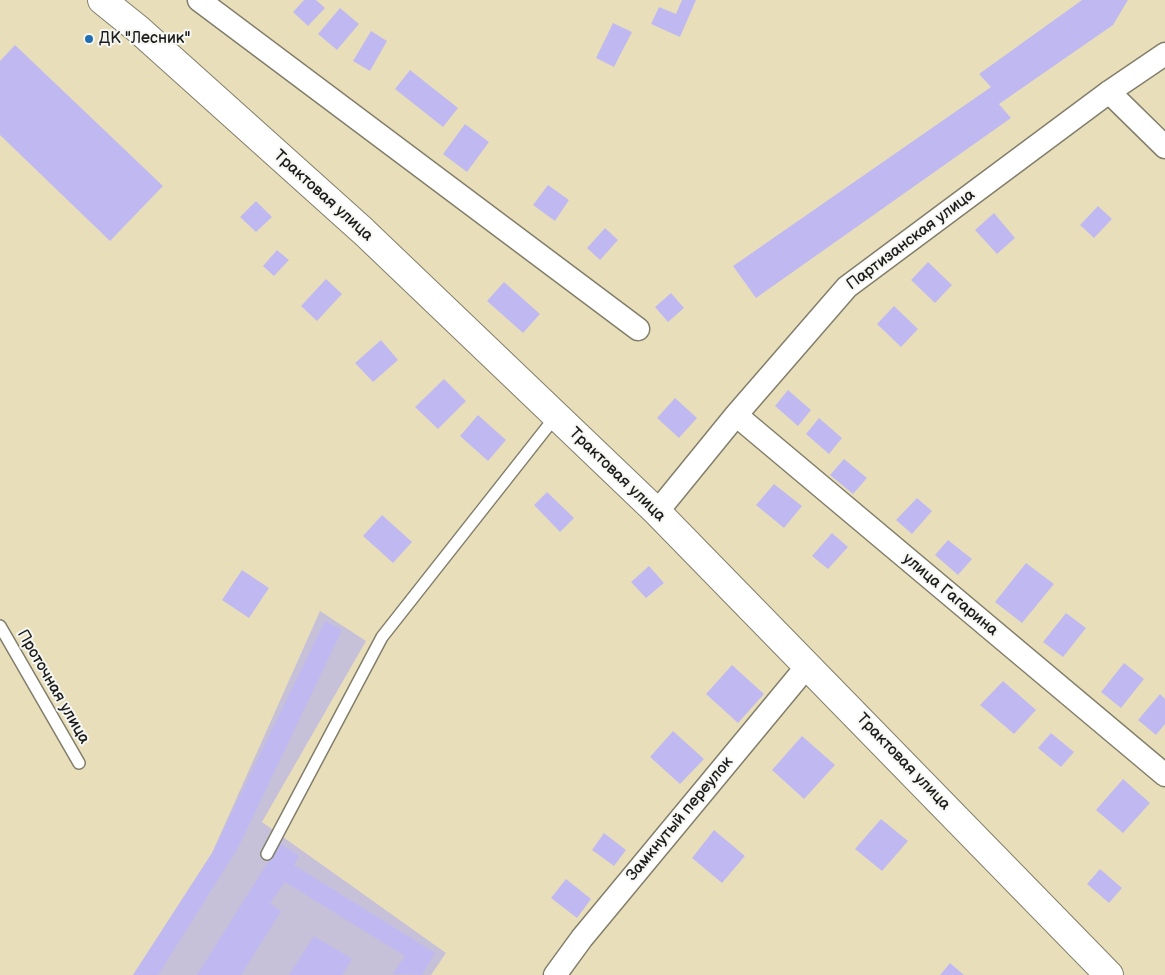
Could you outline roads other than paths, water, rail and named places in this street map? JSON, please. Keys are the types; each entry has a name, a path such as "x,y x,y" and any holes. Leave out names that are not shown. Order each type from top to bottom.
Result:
{"street":[{"name":"Трактовая улица","path":"102,0 138,29 362,231 657,512 1109,975"},
{"path":"199,0 638,329"},
{"name":"Партизанская улица","path":"657,512 736,415 847,287 1109,92 1165,54"},
{"path":"1109,92 1165,147"},
{"name":"улица Гагарина","path":"736,415 1165,775"},
{"name":"Замкнутый переулок","path":"555,975 582,938 808,665"}],"lane":[{"path":"267,854 382,637 556,416"},
{"name":"Проточная улица","path":"0,626 79,763"}],"place":[{"name":"ДК \"Лесник\"","path":"89,39"}]}
